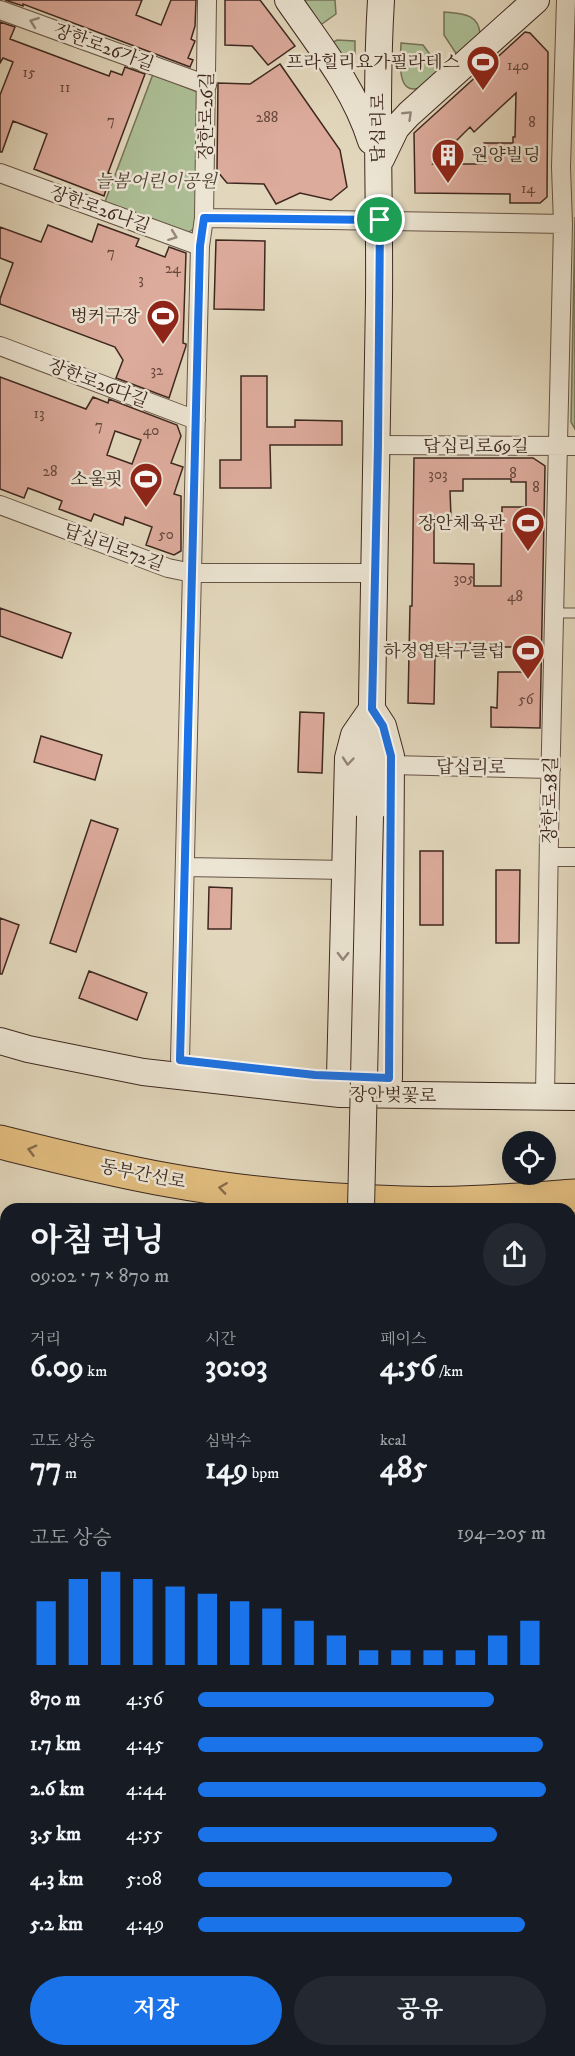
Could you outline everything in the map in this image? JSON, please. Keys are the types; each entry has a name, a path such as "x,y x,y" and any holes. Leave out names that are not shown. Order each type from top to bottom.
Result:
{"highway":[{"name":"동부간선로","path":"0,1142 69,1160 168,1180 311,1198 404,1203 482,1202 575,1196"}],"main road":[{"path":"288,0 349,89 364,116 379,164"},
{"name":"답십리로","path":"361,1203 378,445 381,0"},
{"path":"379,164 396,128 409,114 536,0"},
{"path":"340,1076 349,752 354,735 372,709 385,732 392,765 389,1078"},
{"name":"장안벚꽃로","path":"0,1025 115,1052 315,1075 545,1089 575,1097"},
{"name":"장안벚꽃로","path":"0,1041 28,1049 143,1071 340,1094 545,1089 575,1082"}],"street":[{"name":"장한로26길","path":"180,1060 200,246 204,218 207,0"},
{"name":"장한로28길","path":"545,1089 554,613 567,446 563,224 568,167 566,0"},
{"name":"장한로26가길","path":"0,10 207,85"},
{"name":"장한로26나길","path":"0,173 200,246"},
{"path":"204,218 563,224"},
{"name":"장한로26다길","path":"0,346 196,420"},
{"name":"답십리로69길","path":"378,445 567,446"},
{"name":"답십리로72길","path":"0,505 168,568 192,573 374,573"},
{"name":"답십리로","path":"392,765 551,769"},
{"path":"549,857 575,857"},
{"path":"185,867 345,870"}],"lane":[{"path":"554,613 575,613"}],"green space":[{"path":"305,0 335,0 336,14 316,28"},
{"path":"444,12 473,18 479,27 480,34 459,58 444,35"},
{"path":"337,40 355,41 352,62 345,64 328,45"},
{"path":"401,43 423,45 443,72 422,87 411,89 406,86 400,65"},
{"name":"늘봄어린이공원","path":"153,74 200,93 198,225 182,238 103,207"},
{"path":"575,217 575,429 571,422"}],"building":[{"path":"5,0 142,0 136,15 161,25 171,0 196,0 195,26 191,39 195,41 188,58 193,60 190,67 23,4 23,6"},
{"path":"225,0 260,0 295,46 268,65 252,46 225,45"},
{"path":"0,22 15,27 10,39 109,76 111,71 122,75 125,67 145,74 108,173 111,174 104,196 34,169 47,134 13,121 2,152 0,152 0,95 13,62 3,58 0,63"},
{"path":"525,32 530,33 548,52 547,197 540,203 510,203 510,194 415,193 414,133","holes":["516,93 515,137 513,137 513,143 484,143 483,164 433,164 470,127 474,132"]},
{"path":"280,64 340,150 347,187 331,200 300,193 276,204 264,184 227,183 217,171 218,83 250,84"},
{"path":"98,224 139,239 136,246 165,257 169,247 186,253 183,343 186,346 169,398 116,378 123,360 115,347 0,304 13,263 0,258 0,227 41,242 48,225 92,242"},
{"path":"216,240 265,241 264,310 214,309"},
{"path":"241,376 267,376 267,427 295,427 295,420 342,421 342,445 270,445 271,488 220,488 220,460 241,460"},
{"path":"0,377 86,409 93,397 108,403 109,399 177,425 181,436 171,463 183,467 174,494 181,496 181,551 174,555 146,545 152,527 125,517 123,525 94,514 91,521 59,509 62,501 28,488 24,498 0,489","holes":["115,431 141,440 132,464 107,455"]},
{"path":"414,458 533,458 545,466 540,728 491,727 491,707 497,708 498,672 523,672 523,647 497,647 497,643 463,643 463,650 448,650 448,656 435,656 434,704 408,703 410,606 412,606","holes":["463,479 511,479 511,482 526,482 526,507 502,507 501,586 474,586 474,564 434,563 434,517 451,517 450,491 463,491"]},
{"path":"0,608 71,633 62,658 0,636"},
{"path":"300,712 324,713 322,773 298,772"},
{"path":"41,736 102,755 95,780 34,762"},
{"path":"91,820 118,829 76,952 50,943"},
{"path":"420,851 443,851 443,925 420,925"},
{"path":"496,870 520,870 519,943 496,943"},
{"path":"209,887 232,888 231,929 208,929"},
{"path":"0,918 19,925 2,974 0,974"},
{"path":"89,971 147,993 137,1020 79,998"}],"place":[{"name":"프라힐리요가필라테스","path":"483,91"},
{"name":"원양빌딩","path":"448,184"},
{"name":"벙커구장","path":"163,345"},
{"name":"소울핏","path":"146,508"},
{"name":"장안체육관","path":"528,552"},
{"name":"하정엽탁구클럽","path":"528,680"}],"route":[{"path":"204,218 380,220 372,709 383,726 391,756 389,1078 315,1075 180,1060 200,246 204,218"}]}
